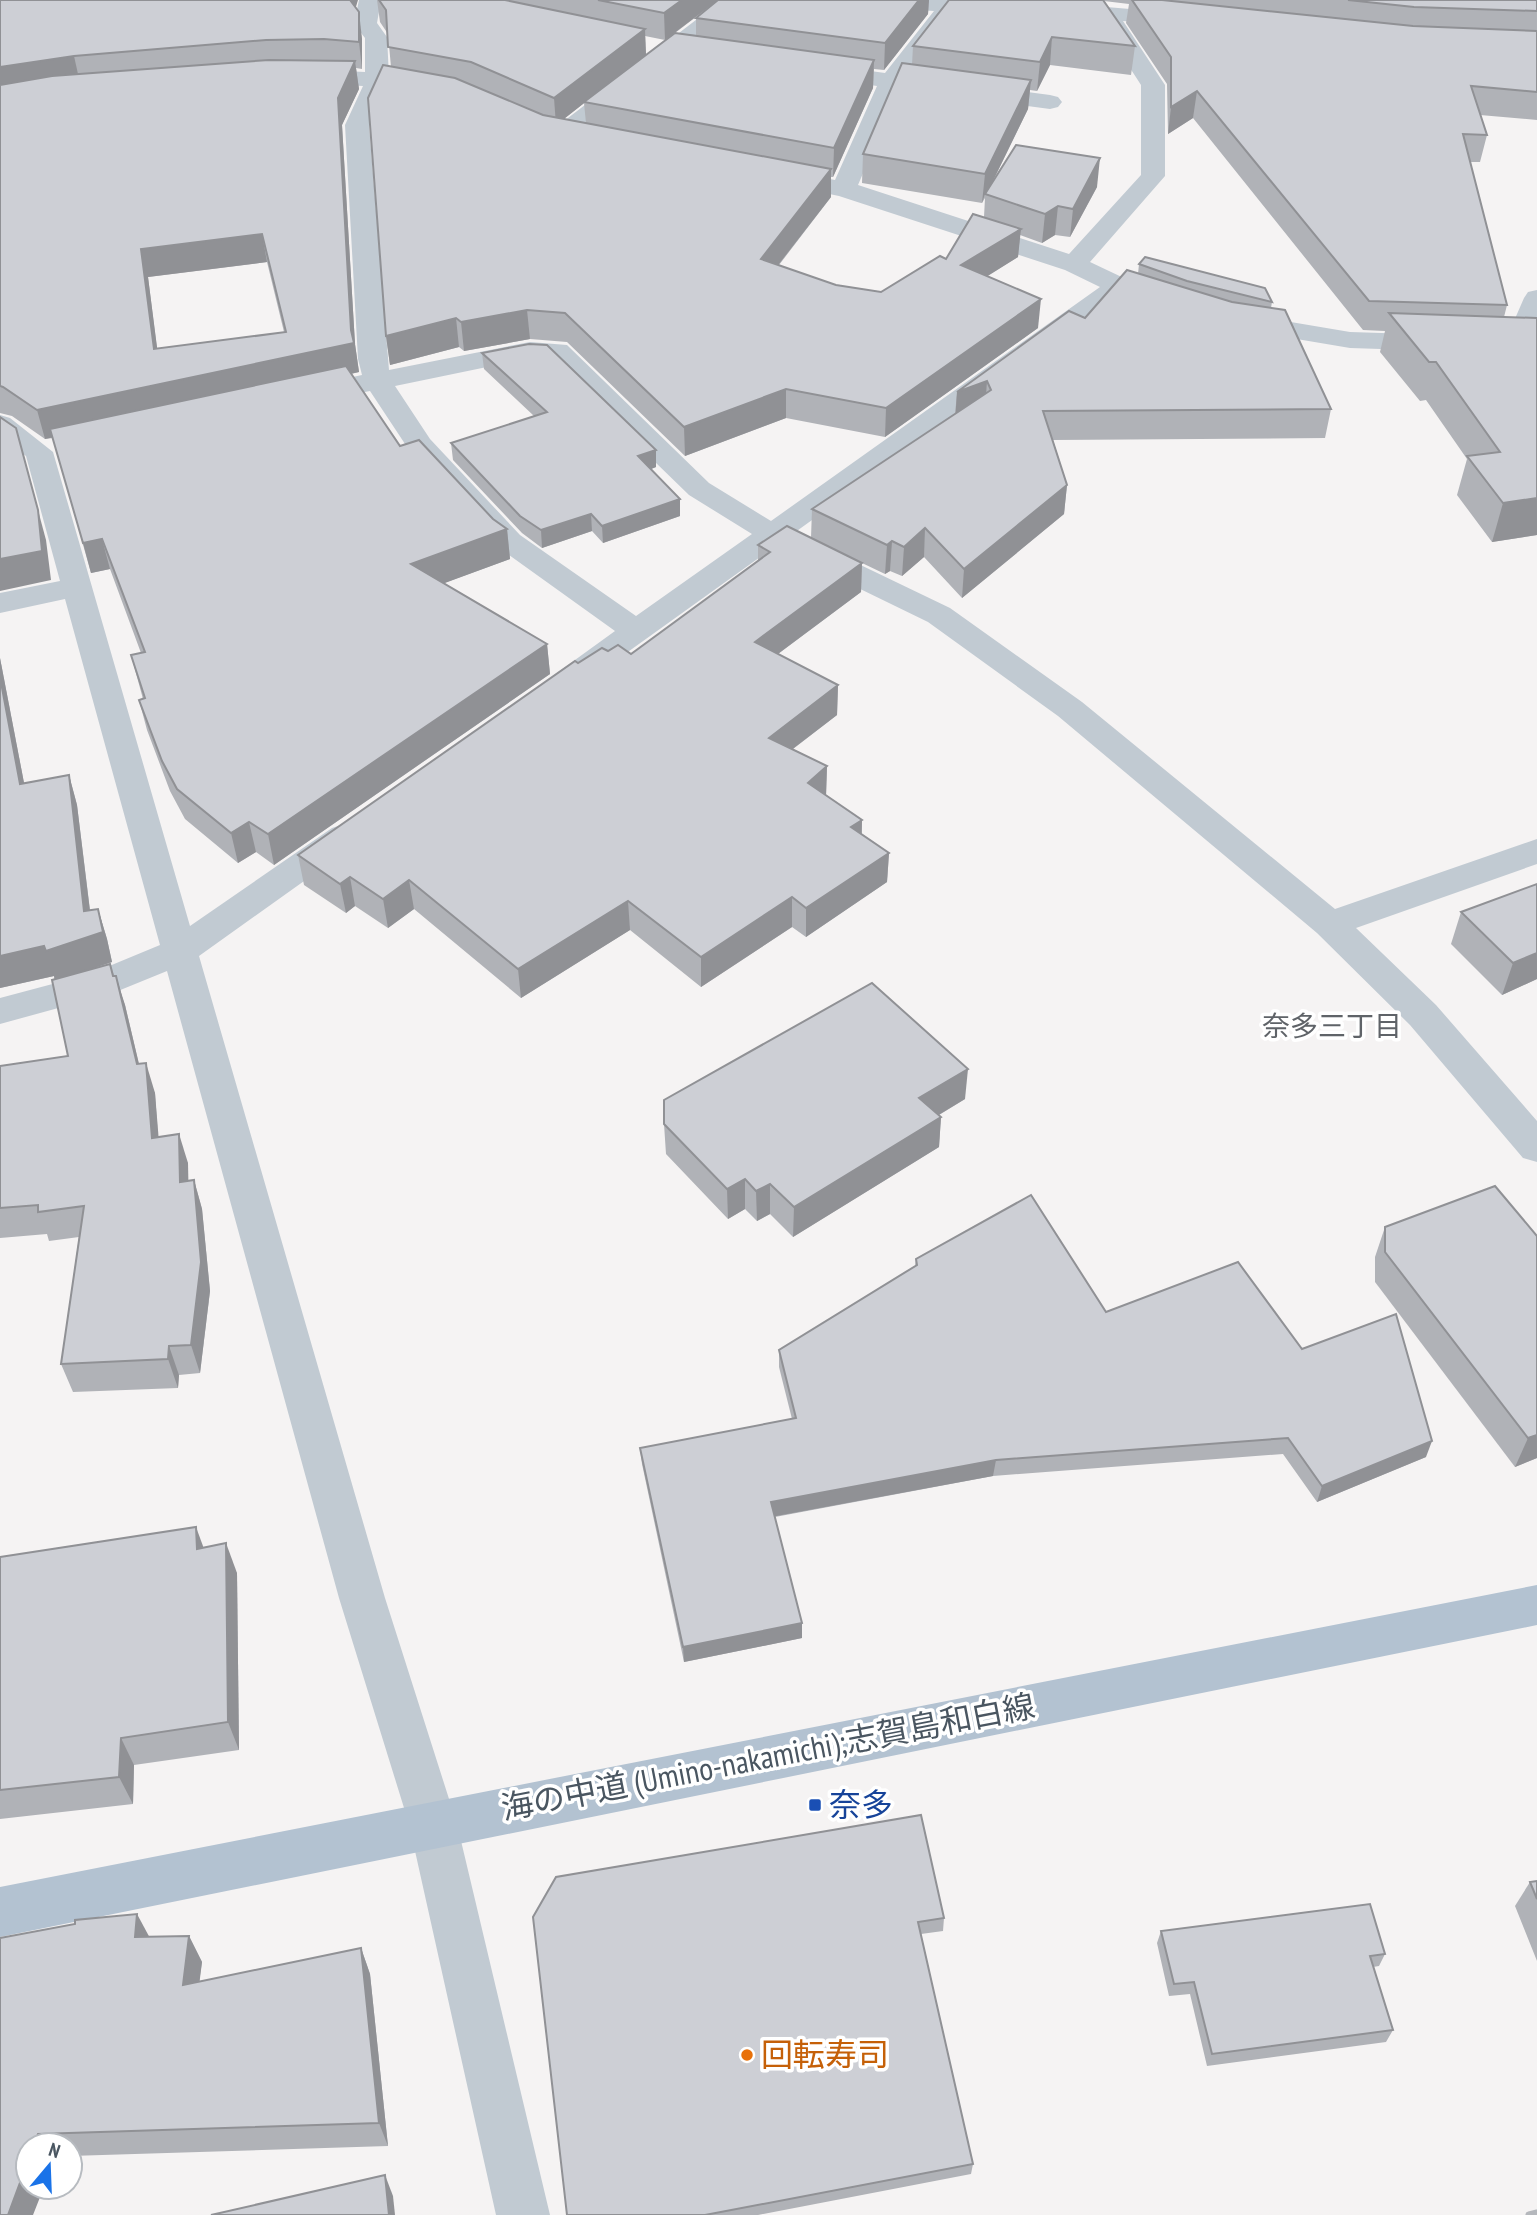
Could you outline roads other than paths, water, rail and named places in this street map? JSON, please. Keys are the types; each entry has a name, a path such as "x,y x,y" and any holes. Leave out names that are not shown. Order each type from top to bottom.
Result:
{"main road":[{"name":"海の中道 (Umino-nakamichi);志賀島和白線","path":"0,1912 1537,1605"}],"street":[{"path":"370,0 365,24 376,37 377,81 357,125 369,274 372,359 377,379 419,444 509,541 637,632"},
{"path":"560,136 736,0"},
{"path":"869,0 949,7 1031,9 1106,5 1200,21"},
{"path":"1074,264 1153,176 1153,85 1106,5"},
{"path":"844,190 891,80 949,7"},
{"path":"638,44 699,55"},
{"path":"794,67 1051,102"},
{"path":"286,77 349,76 452,94"},
{"path":"534,128 586,141"},
{"path":"755,173 844,190 1074,264 1119,286 1204,312 1350,340 1527,345 1537,298"},
{"path":"545,696 1119,286"},
{"path":"282,400 530,350 557,351 699,489 772,534 939,615 1070,709 1330,924 1423,1015 1537,1147"},
{"path":"0,424 53,449 77,587 362,1598 433,1824 523,2215"},
{"path":"0,603 77,587"},
{"path":"0,1011 100,984 180,951 374,816"},
{"path":"1330,924 1537,851"}],"railway":[{"path":"1529,2215 1537,2213"}],"place":[{"name":"奈多","path":"815,1805"},
{"name":"回転寿司","path":"747,2055"}],"district":[{"name":"奈多三丁目","path":"1332,1026"}]}
